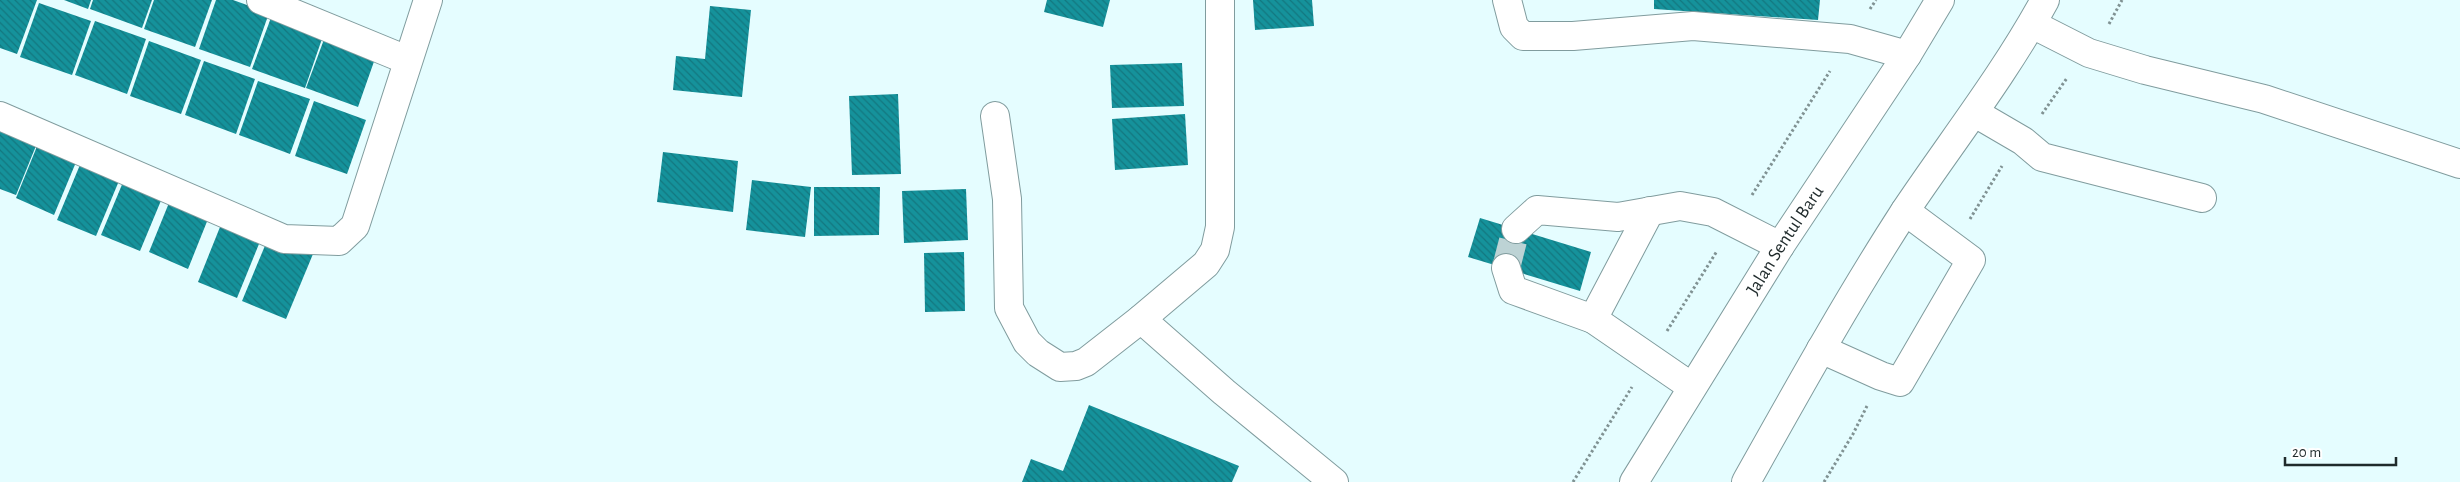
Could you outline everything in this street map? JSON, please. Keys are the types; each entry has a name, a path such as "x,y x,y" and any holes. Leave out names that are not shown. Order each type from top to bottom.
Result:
{"street":[{"path":"261,0 407,60"},
{"path":"0,116 284,239 339,241 356,226 407,60 428,0"},
{"path":"995,116 1007,199 1009,308 1027,342 1038,353 1060,368 1076,366 1086,362 1141,319 1206,264 1215,250 1220,227 1220,0"},
{"path":"1507,0 1514,27 1523,36 1573,36 1693,26 1850,39 1907,55"},
{"name":"Jalan Sentul Baru","path":"1634,482 1780,246 1907,55 1940,0"},
{"path":"1746,482 1821,349 1906,211 1975,113 2032,24 2045,0"},
{"path":"2032,24 2090,53 2145,70 2264,99 2460,164"},
{"path":"1975,113 2023,141 2042,157 2202,198"},
{"path":"1516,229 1537,210 1618,217 1680,206 1713,212 1780,246"},
{"path":"1593,319 1650,211"},
{"path":"1821,349 1881,376 1900,382 1971,260 1906,211"},
{"path":"1506,268 1513,290 1593,319 1692,387"},
{"path":"1141,319 1224,392 1334,482"}],"building":[{"path":"0,0 37,0 17,54 0,48"},
{"path":"64,0 91,0 88,9"},
{"path":"93,0 152,0 142,28 90,9"},
{"path":"154,0 212,0 195,47 144,29"},
{"path":"216,0 233,0 269,13 250,67 199,49"},
{"path":"1047,0 1110,0 1103,27 1044,12"},
{"path":"1253,0 1312,0 1314,26 1255,30"},
{"path":"1654,0 1820,0 1818,20 1654,9"},
{"path":"39,3 91,21 72,75 20,57"},
{"path":"710,6 751,10 742,97 673,90 676,56 705,59"},
{"path":"272,15 324,33 305,88 252,69"},
{"path":"95,21 146,39 127,94 75,75"},
{"path":"326,34 377,53 358,107 306,88"},
{"path":"149,41 201,60 181,114 130,96"},
{"path":"204,61 255,79 236,134 185,115"},
{"path":"1182,63 1184,106 1112,108 1110,65"},
{"path":"258,81 310,99 290,154 239,135"},
{"path":"898,94 901,174 852,175 849,96"},
{"path":"314,101 366,120 347,174 295,156"},
{"path":"1185,114 1188,165 1115,170 1112,119"},
{"path":"0,121 40,136 16,195 0,189"},
{"path":"40,139 79,155 54,215 16,198"},
{"path":"663,152 738,161 733,212 657,202"},
{"path":"82,160 121,176 96,236 57,220"},
{"path":"126,175 165,191 140,251 101,235"},
{"path":"752,180 811,187 805,237 746,230"},
{"path":"814,187 880,187 879,235 814,236"},
{"path":"966,189 968,240 904,243 902,191"},
{"path":"173,193 212,209 188,269 149,252"},
{"path":"1480,218 1591,252 1580,291 1468,257"},
{"path":"222,222 261,239 237,298 198,282"},
{"path":"269,236 313,254 286,319 242,301"},
{"path":"964,252 965,311 925,312 924,253"},
{"path":"1089,405 1239,466 1232,482 1022,482 1031,459 1063,471"}],"tunnel":[{"path":"1506,268 1516,229"}]}
